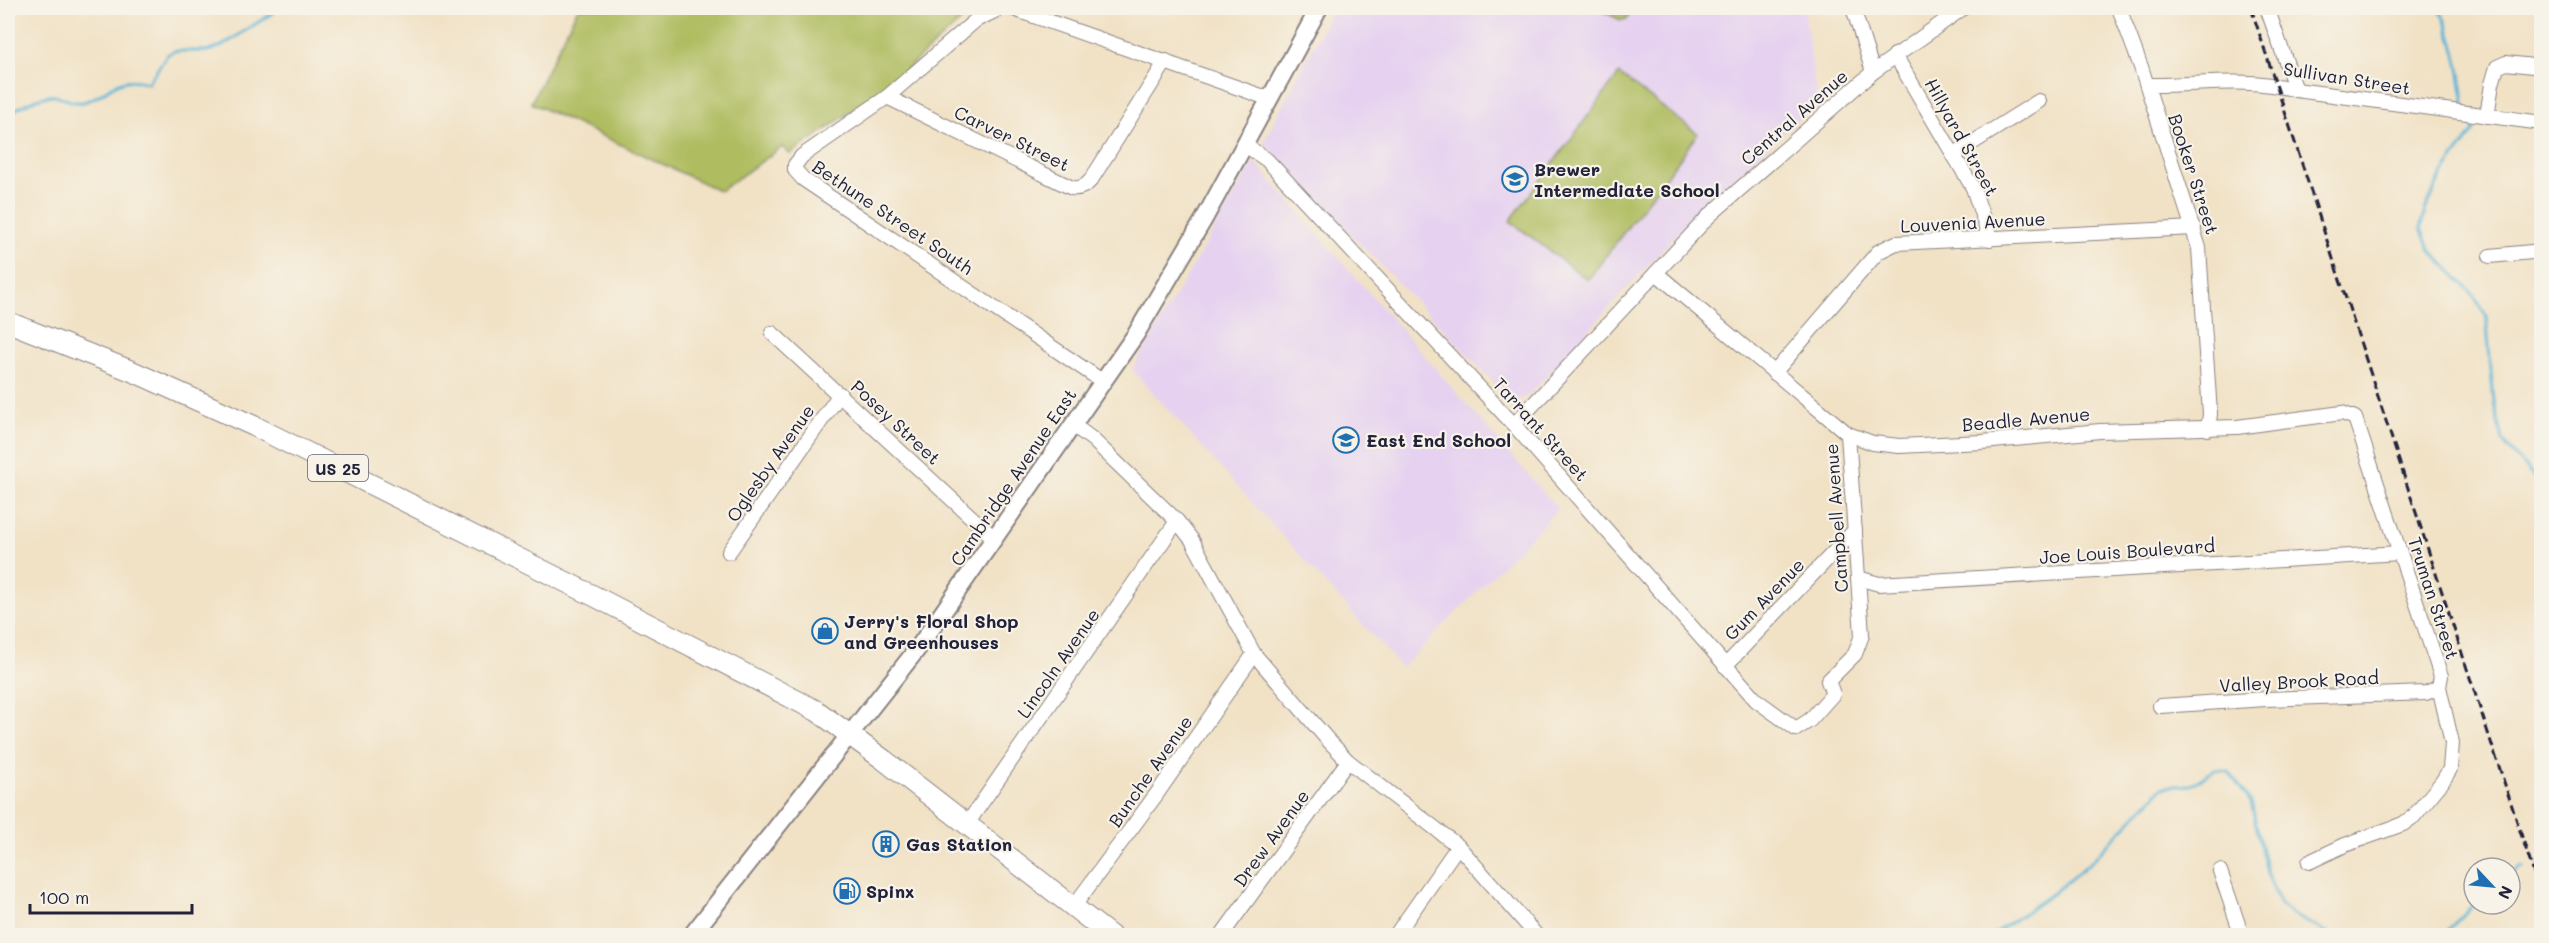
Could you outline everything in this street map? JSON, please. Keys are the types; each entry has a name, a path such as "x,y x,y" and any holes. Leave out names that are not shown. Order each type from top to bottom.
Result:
{"highway":[{"name":"US 25","path":"8,322 134,372 254,426 585,591 808,706 1111,936"},
{"path":"1075,908 1096,936"}],"main road":[{"name":"Cambridge Avenue East","path":"691,936 918,648 1073,425 1165,288 1319,8"}],"street":[{"name":"Bethune Street South","path":"1001,8 976,20 886,97 802,156 795,165 798,174 1102,381"},
{"path":"1011,8 1269,99"},
{"path":"1853,8 1873,72"},
{"name":"Central Avenue","path":"1514,424 1709,216 1873,72 1963,8"},
{"name":"Booker Street","path":"2119,8 2194,228 2201,268 2210,414 2208,429"},
{"path":"2267,8 2296,90"},
{"name":"Hillyard Street","path":"1895,55 1976,195 1990,239"},
{"name":"Carver Street","path":"886,97 1072,188 1077,188 1084,187 1091,180 1166,61"},
{"path":"2487,116 2497,67 2506,63 2541,67"},
{"name":"Sullivan Street","path":"2147,85 2234,82 2278,85 2296,90 2541,123"},
{"path":"1953,155 2039,101"},
{"name":"Tarrant Street","path":"1244,144 1267,160 1514,424 1756,700 1796,729 1810,720"},
{"name":"Louvenia Avenue","path":"1774,373 1878,252 1887,246 1896,243 2194,228"},
{"path":"2490,256 2541,251"},
{"name":"Campbell Avenue","path":"1656,273 1848,434 1862,627 1861,642 1855,654 1828,681 1833,694 1810,720"},
{"name":"Posey Street","path":"772,333 995,539"},
{"name":"Oglesby Avenue","path":"729,552 840,394"},
{"name":"Truman Street","path":"2208,429 2237,428 2342,413 2351,414 2358,422 2441,676 2439,687 2452,742 2450,769 2442,782 2414,816 2403,824 2345,845 2309,862"},
{"path":"1073,425 1092,439 1177,521 1203,558 1254,654 1348,761 1458,846 1537,936"},
{"name":"Beadle Avenue","path":"1848,434 1873,443 1899,446 2100,432 2208,429"},
{"name":"Lincoln Avenue","path":"966,824 1177,521"},
{"name":"Gum Avenue","path":"1725,666 1855,530"},
{"name":"Joe Louis Boulevard","path":"1858,578 1879,584 2400,553"},
{"name":"Bunche Avenue","path":"1075,908 1254,654"},
{"name":"Valley Brook Road","path":"2160,706 2266,699 2426,693 2439,687"},
{"name":"Drew Avenue","path":"1221,936 1348,761"},
{"path":"1395,936 1458,846"},
{"path":"2220,871 2242,936"}],"shaded area":[{"name":"Brewer Intermediate School","path":"1333,8 1804,8 1817,102 1694,215 1529,395 1513,402 1263,143"},
{"name":"East End School","path":"1254,161 1558,509 1402,668 1132,370"}],"green space":[{"path":"578,8 975,8 888,86 790,154 782,147 720,191 531,103"},
{"path":"1595,8 1615,10 1627,8 1631,11 1627,19 1621,20"},
{"path":"1619,74 1698,134 1588,280 1510,221"}],"waterway":[{"path":"8,114 44,97 56,96 72,102 83,102 119,83 127,81 148,83 168,54 174,51 207,51 222,46 280,8"},
{"path":"2439,8 2456,54 2464,104"},
{"path":"2471,122 2474,131 2443,173 2425,210 2421,229 2430,250 2472,293 2486,315 2494,402 2502,440 2542,487"},
{"path":"1991,936 2053,893 2091,862 2163,787 2191,785 2215,770 2229,772 2251,802 2267,873 2280,905 2293,915 2334,936"},
{"path":"2538,865 2542,863"},
{"path":"2442,936 2462,916"}],"railway":[{"path":"2251,8 2542,898"}],"place":[{"name":"Brewer Intermediate School","path":"1515,179"},
{"name":"East End School","path":"1346,440"},
{"name":"Jerry's Floral Shop and Greenhouses","path":"825,631"},
{"name":"Gas Station","path":"886,844"},
{"name":"Spinx","path":"847,891"}]}
